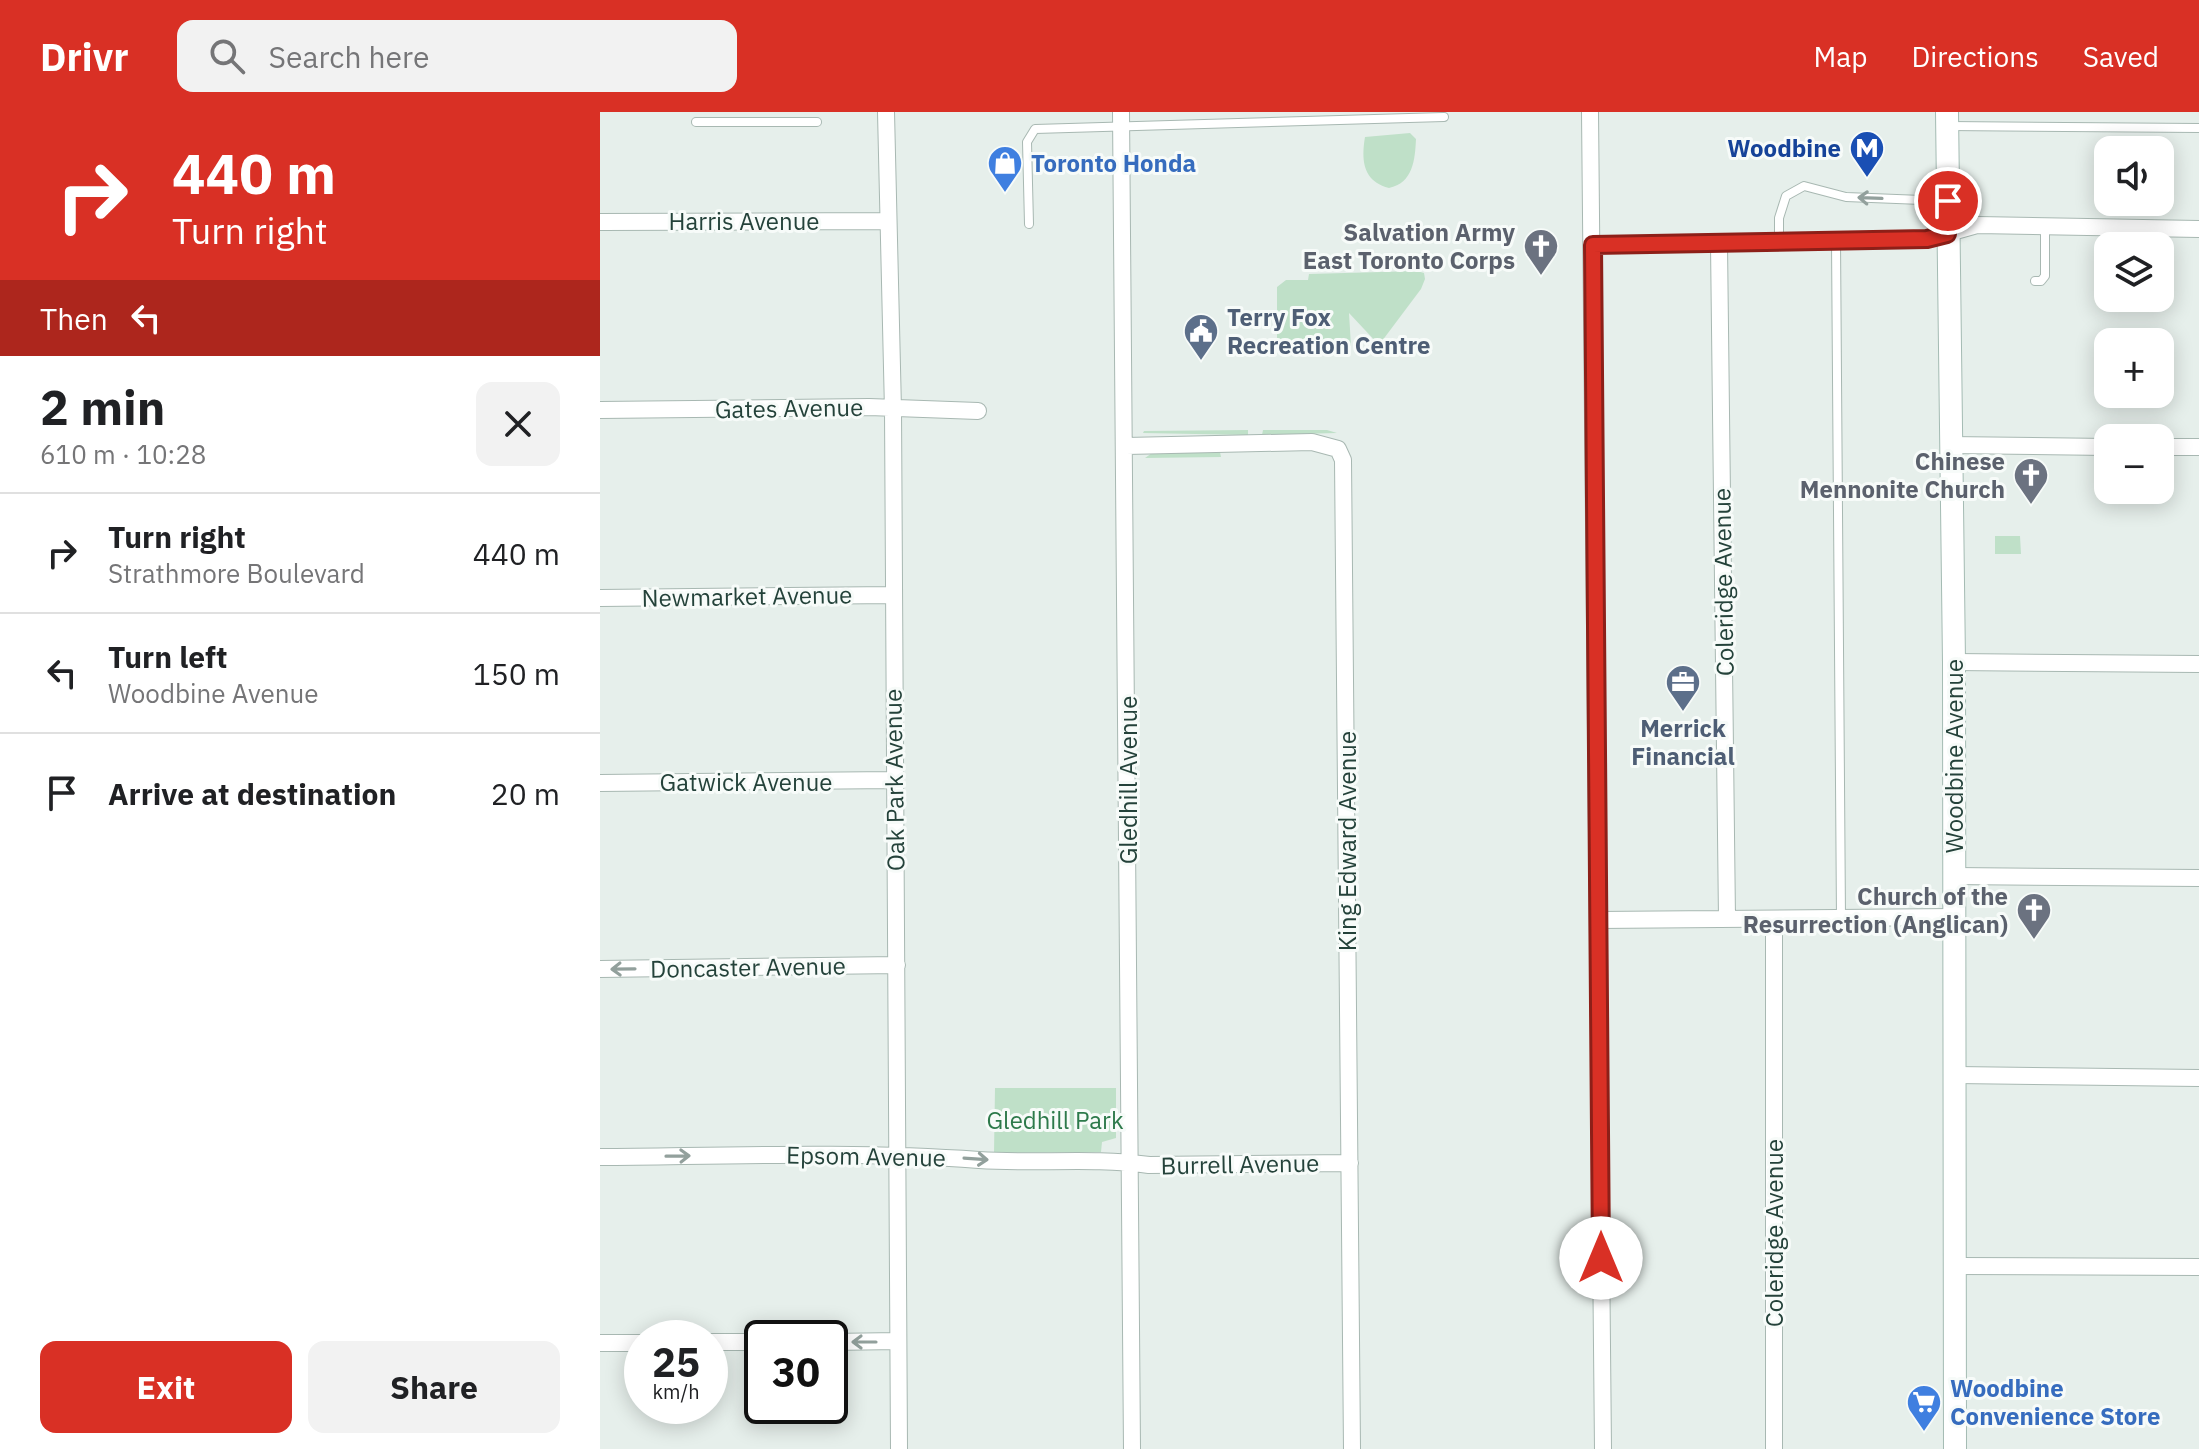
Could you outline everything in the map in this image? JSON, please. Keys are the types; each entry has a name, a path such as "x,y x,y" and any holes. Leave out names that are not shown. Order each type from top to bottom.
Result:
{"main road":[{"name":"Woodbine Avenue","path":"1947,119 1954,662 1955,1449"}],"street":[{"name":"Oak Park Avenue","path":"886,112 893,410 899,1449"},
{"path":"1590,112 1603,1449"},
{"name":"Gledhill Avenue","path":"1122,118 1132,1449"},
{"name":"Harris Avenue","path":"600,222 888,221"},
{"path":"1593,245 1927,239 1977,225 2199,229"},
{"name":"Coleridge Avenue","path":"1719,244 1727,919"},
{"name":"Gates Avenue","path":"600,410 978,411"},
{"name":"King Edward Avenue","path":"1126,446 1312,442 1338,449 1343,460 1352,1449"},
{"path":"1949,445 2094,447"},
{"path":"2174,447 2199,447"},
{"name":"Newmarket Avenue","path":"600,598 893,595"},
{"path":"1954,662 2199,664"},
{"name":"Gatwick Avenue","path":"600,783 893,780"},
{"path":"1954,876 2199,878"},
{"path":"1598,920 1954,917"},
{"name":"Coleridge Avenue","path":"1774,920 1774,1449"},
{"name":"Doncaster Avenue","path":"600,969 897,965"},
{"path":"1956,1075 2199,1078"},
{"name":"Epsom Avenue","path":"600,1157 899,1154 1131,1162"},
{"name":"Burrell Avenue","path":"1131,1162 1350,1163"},
{"path":"1957,1266 2199,1267"},
{"path":"848,1342 898,1341"},
{"path":"600,1343 624,1343"}],"lane":[{"path":"696,122 742,116 817,122"},
{"path":"1029,224 1029,134 1035,129 1106,128 1122,118 1444,117"},
{"path":"1947,119 2199,128"},
{"path":"1779,240 1779,218 1786,196 1804,186 1846,197 1948,201"},
{"path":"2035,281 2045,276 2045,227"},
{"path":"1836,239 1841,920"}],"green space":[{"path":"1410,133 1416,139 1408,176 1389,188 1380,185 1366,169 1363,154 1365,137"},
{"path":"1424,273 1421,289 1379,345 1349,313 1351,346 1282,346 1277,342 1277,287 1286,280 1308,280 1309,274"},
{"path":"1248,430 1248,435 1143,433 1144,431"},
{"path":"1263,430 1327,430 1337,433 1262,435"},
{"path":"1220,452 1221,457 1145,458 1152,453"},
{"path":"1995,536 2020,536 2021,554 1995,554"},
{"name":"Gledhill Park","path":"995,1088 1116,1088 1116,1138 1102,1142 1101,1152 994,1153"}],"place":[{"name":"Woodbine","path":"1867,179"},
{"name":"Toronto Honda","path":"1005,194"},
{"name":"Salvation Army East Toronto Corps","path":"1541,277"},
{"name":"Terry Fox Recreation Centre","path":"1201,362"},
{"name":"Chinese Mennonite Church","path":"2031,506"},
{"name":"Merrick Financial","path":"1683,713"},
{"name":"Church of the Resurrection (Anglican)","path":"2034,941"},
{"name":"Woodbine Convenience Store","path":"1924,1433"}],"route":[{"path":"1601,1258 1593,245 1927,239 1947,234 1948,201"}]}
